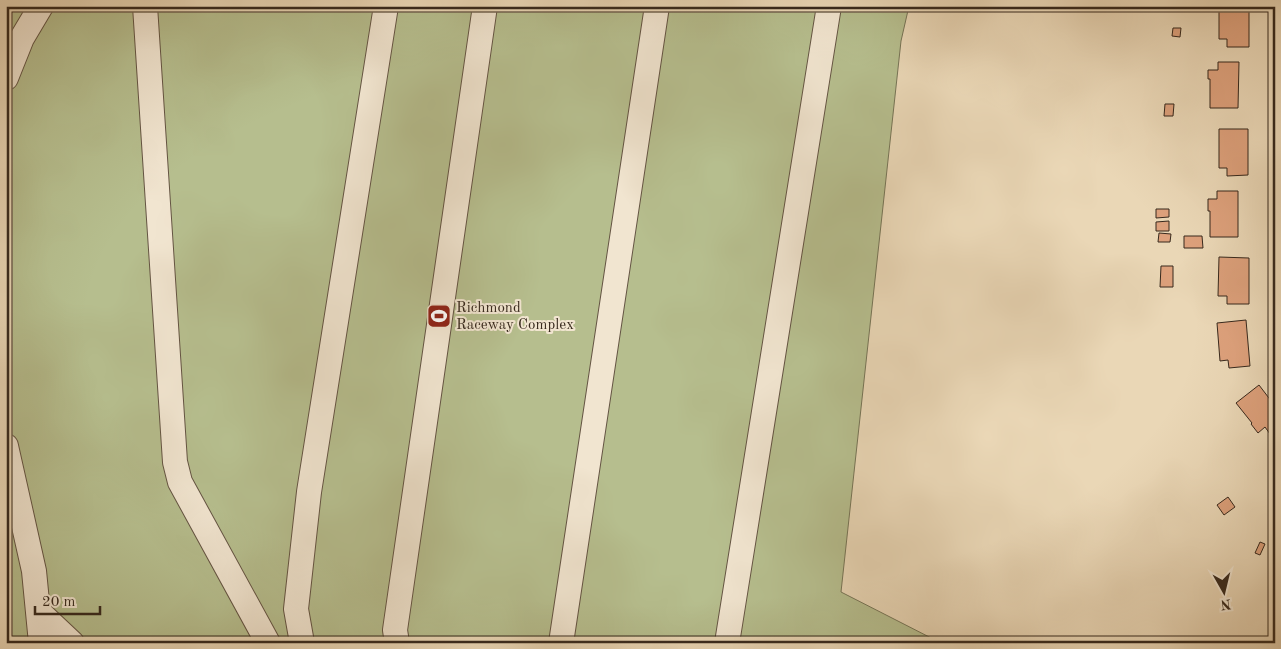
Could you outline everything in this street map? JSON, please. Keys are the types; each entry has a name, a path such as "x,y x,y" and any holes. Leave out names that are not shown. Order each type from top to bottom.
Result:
{"lane":[{"path":"6,78 22,38 41,6"},
{"path":"145,6 175,462 180,482 268,643"},
{"path":"302,643 296,609 309,492 386,6"},
{"path":"397,643 396,630 486,6"},
{"path":"561,643 657,6"},
{"path":"727,643 829,6"},
{"path":"6,446 34,570 42,643"},
{"path":"38,611 72,643"}],"green space":[{"name":"Richmond Raceway Complex","path":"6,6 909,6 901,41 841,592 941,643 6,643"}],"building":[{"path":"1219,6 1249,6 1249,47 1227,47 1227,39 1219,39"},
{"path":"1173,28 1181,28 1180,37 1172,36"},
{"path":"1218,62 1239,62 1238,108 1210,108 1210,79 1208,79 1208,70 1218,70"},
{"path":"1165,104 1174,104 1173,116 1164,116"},
{"path":"1219,129 1248,129 1248,175 1227,176 1227,168 1219,168"},
{"path":"1217,191 1238,191 1238,237 1210,237 1208,199 1217,199"},
{"path":"1156,209 1169,209 1169,217 1156,218"},
{"path":"1169,221 1169,231 1156,231 1156,222"},
{"path":"1159,233 1171,234 1170,242 1158,242"},
{"path":"1184,236 1202,236 1203,248 1184,248"},
{"path":"1219,257 1249,258 1249,304 1227,304 1227,296 1218,296"},
{"path":"1161,266 1173,266 1173,287 1160,287"},
{"path":"1246,320 1250,366 1229,368 1228,360 1220,361 1217,323"},
{"path":"1259,385 1275,406 1275,430 1270,434 1265,427 1258,433 1236,403"},
{"path":"1228,497 1235,507 1224,515 1217,505"},
{"path":"1260,542 1265,544 1260,555 1255,553"}],"place":[{"name":"Richmond Raceway Complex","path":"439,316"}]}
